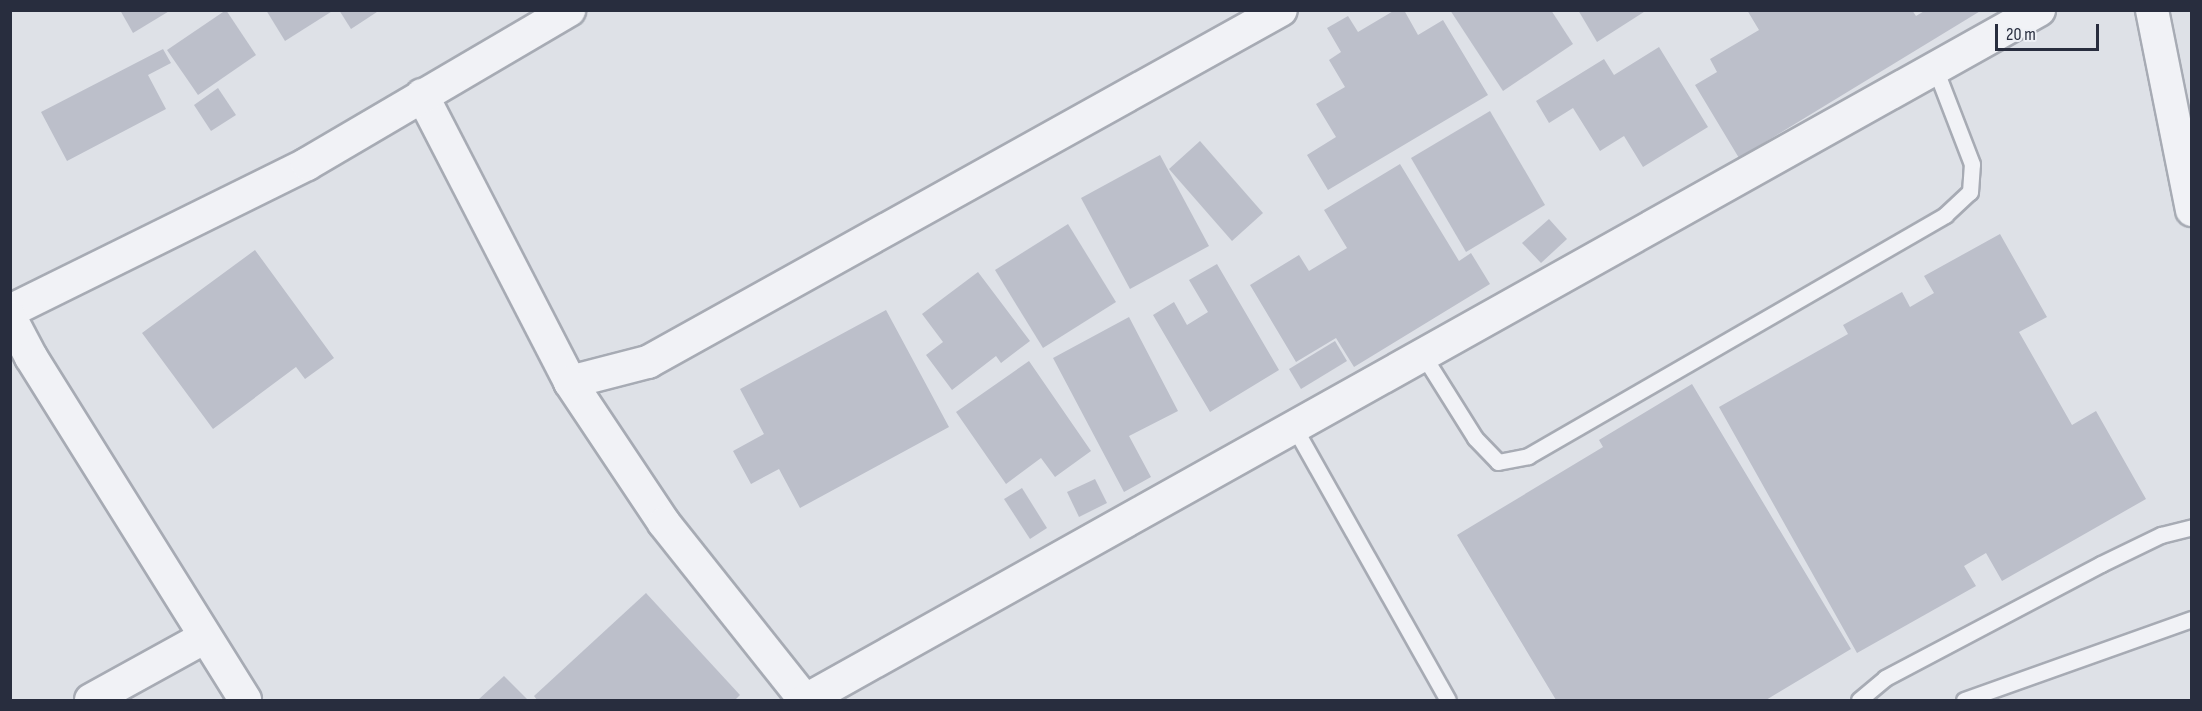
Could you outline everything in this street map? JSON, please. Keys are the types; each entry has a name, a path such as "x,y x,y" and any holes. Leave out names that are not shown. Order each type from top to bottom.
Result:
{"street":[{"path":"10,311 307,164 568,10"},
{"path":"570,382 648,362 1281,10"},
{"path":"422,95 570,382 663,523 816,698 1294,427 2039,10"},
{"path":"2152,10 2192,210"},
{"path":"10,316 31,357 245,700"},
{"path":"91,700 206,637"}],"lane":[{"path":"1423,355 1475,438 1498,462 1528,456 1945,215 1971,192 1972,164 1935,69"},
{"path":"1294,427 1448,700"},
{"path":"1859,700 1885,678 2101,564 2161,535 2192,527"},
{"path":"1964,700 2192,619"}],"building":[{"path":"120,10 171,10 133,33"},
{"path":"226,10 256,55 198,95 167,50"},
{"path":"266,10 334,10 285,41"},
{"path":"339,10 380,10 351,29"},
{"path":"1395,10 1404,10 1418,35 1443,20 1488,95 1328,190 1307,155 1336,137 1316,104 1345,87 1329,60 1341,52 1327,28 1348,16 1358,32"},
{"path":"1450,10 1551,10 1573,44 1503,91"},
{"path":"1578,10 1647,10 1597,42"},
{"path":"1747,10 1912,10 1916,16 1926,10 1982,10 1739,158 1695,85 1717,72 1710,59 1759,30"},
{"path":"1659,47 1708,127 1643,167 1624,136 1600,151 1573,108 1549,123 1536,101 1604,59 1614,75"},
{"path":"163,49 171,63 148,75 166,109 67,161 41,112"},
{"path":"218,88 236,115 211,131 194,105"},
{"path":"1490,111 1545,205 1466,252 1411,158"},
{"path":"1200,141 1263,213 1232,241 1169,169"},
{"path":"1160,155 1209,246 1130,289 1081,198"},
{"path":"1400,164 1459,261 1471,253 1490,284 1354,367 1336,338 1296,362 1250,285 1299,255 1309,271 1347,248 1324,210"},
{"path":"1549,219 1567,239 1541,263 1522,243"},
{"path":"1068,224 1116,302 1043,348 995,270"},
{"path":"2000,234 2047,317 2019,332 2072,425 2096,411 2146,499 2002,581 1986,553 1964,566 1976,586 1857,653 1719,407 1848,334 1843,325 1902,292 1910,307 1934,293 1924,276"},
{"path":"255,250 334,358 305,379 296,367 213,429 142,333"},
{"path":"1217,264 1279,370 1210,412 1153,315 1174,302 1187,325 1208,312 1189,280"},
{"path":"978,272 1030,341 1001,363 996,356 952,390 926,355 943,342 922,314"},
{"path":"886,310 949,427 800,508 779,469 751,484 733,451 764,434 740,389"},
{"path":"1129,317 1178,411 1129,436 1151,477 1124,492 1053,358"},
{"path":"1335,341 1347,361 1301,389 1289,369"},
{"path":"1029,361 1091,451 1055,477 1041,458 1006,484 956,412"},
{"path":"1692,384 1851,649 1766,700 1556,700 1457,535 1603,447 1599,440"},
{"path":"1095,479 1107,503 1079,517 1067,492"},
{"path":"1022,488 1047,528 1030,539 1004,499"},
{"path":"646,593 740,695 735,700 537,700 534,696"},
{"path":"504,676 528,700 478,700"}]}
